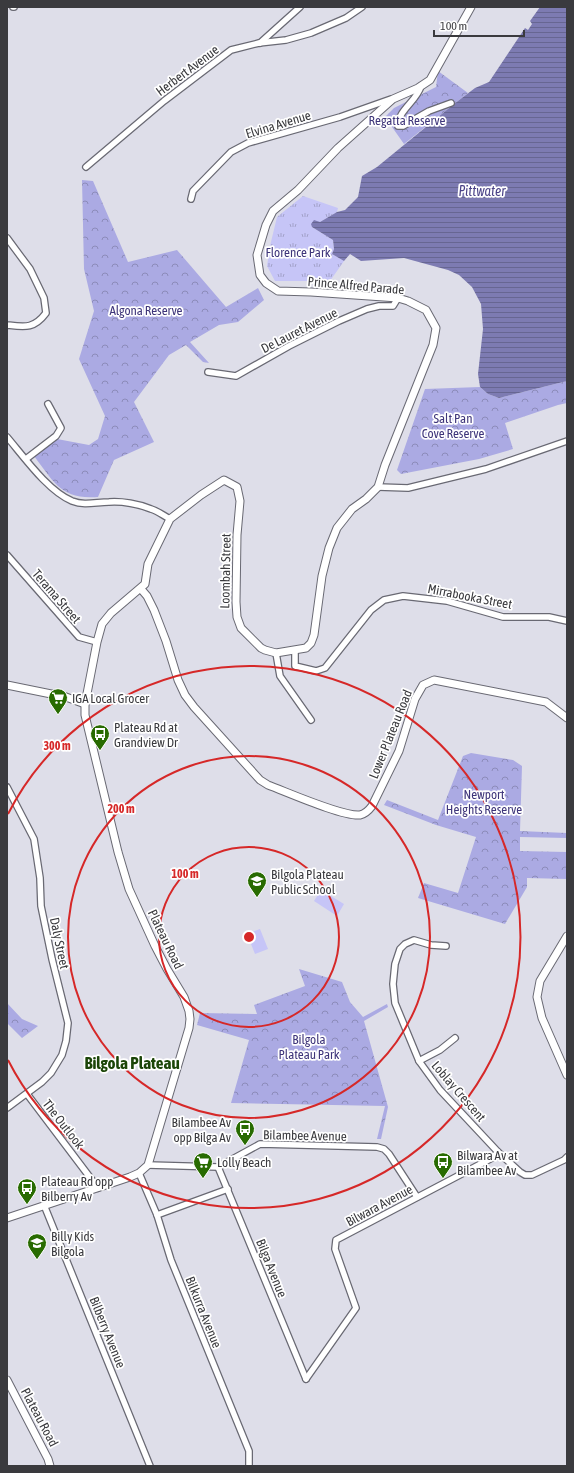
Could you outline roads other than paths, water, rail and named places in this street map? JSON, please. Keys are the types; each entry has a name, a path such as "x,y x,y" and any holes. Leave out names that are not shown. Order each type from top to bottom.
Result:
{"street":[{"path":"260,43 300,7"},
{"name":"Herbert Avenue","path":"86,166 164,101 231,50 260,43 286,40 311,33 346,18 362,7"},
{"name":"Prince Alfred Parade","path":"378,487 385,465 433,345 436,328 426,310 398,298 278,291 266,283 260,275 258,255 266,226 273,211 298,190 338,148 393,99 421,86 430,80 471,7"},
{"path":"421,86 419,92 398,120 398,126 404,126 429,111 451,103"},
{"name":"Elvina Avenue","path":"190,199 193,191 231,152 248,143 340,117 393,99"},
{"path":"7,238 30,269 44,298 46,313 41,320 33,325 7,325"},
{"name":"De Lauret Avenue","path":"208,372 236,376 289,346 353,315 379,306 393,306 398,298"},
{"path":"26,459 56,436 61,428 48,404"},
{"path":"7,437 50,486 60,495 74,502 88,504 109,502 127,503 151,508 170,520"},
{"path":"378,487 408,488 486,469 567,441"},
{"name":"Loombah Street","path":"141,589 147,581 146,570 150,558 170,520 201,495 224,480 237,487 240,501 236,565 237,617 241,628 261,648 265,650 276,653 306,648 311,643 314,635 322,576 329,548 338,528 352,509 366,499 378,487"},
{"name":"Terama Street","path":"7,555 79,637 97,642"},
{"name":"Plateau Road","path":"141,589 111,613 102,624 85,704 85,715 118,852 129,889 158,952 184,997 189,1011 189,1028 148,1165"},
{"name":"Lower Plateau Road","path":"141,589 147,596 154,610 182,690 194,707 260,780 268,785 352,815 367,812 372,806 399,751 415,699 423,685 434,680 546,702 567,718"},
{"name":"Mirrabooka Street","path":"295,651 295,666 316,671 325,668 371,610 384,600 403,596 447,601 503,617 549,618 567,621"},
{"path":"276,653 280,676 311,720"},
{"path":"7,685 66,697 85,704"},
{"name":"Daly Street","path":"7,787 34,839 40,878 41,906 68,1023 66,1041 62,1055 51,1073 27,1094"},
{"path":"567,936 540,981 537,998 542,1018 567,1075"},
{"name":"Loblay Crescent","path":"446,946 431,945 414,940 405,944 400,949 395,964 392,984 394,1003 419,1061 440,1090 498,1152"},
{"path":"419,1061 440,1050 455,1038"},
{"name":"The Outlook","path":"7,1108 27,1094 98,1188"},
{"name":"Bilambee Avenue","path":"218,1167 260,1144 377,1147 384,1149 389,1154 417,1197"},
{"path":"498,1152 525,1175 532,1174 564,1160 567,1157"},
{"name":"Bilwara Avenue","path":"306,1379 356,1308 335,1249 336,1240 492,1158 498,1152"},
{"path":"7,1218 139,1173 148,1165 218,1167"},
{"name":"Bilga Avenue","path":"218,1167 306,1379"},
{"name":"Bilkurra Avenue","path":"139,1173 157,1216 171,1260 249,1451 249,1466"},
{"path":"157,1216 228,1189"},
{"name":"Bilberry Avenue","path":"44,1205 150,1466"},
{"name":"Plateau Road","path":"7,1380 48,1459 50,1466"}],"water":[{"name":"Pittwater","path":"540,7 567,7 567,381 499,398 488,394 480,387 478,374 483,329 481,304 472,287 459,275 448,270 404,258 361,261 350,254 344,261 332,254 334,249 333,240 312,227 311,224 314,220 320,222 337,212 345,210 358,197 362,176 377,167 475,88 489,82 525,28 528,30 532,24 530,21"}],"place":[{"name":"IGA Local Grocer","path":"58,715"},
{"name":"Plateau Rd at Grandview Dr","path":"100,751"},
{"name":"Bilgola Plateau Public School","path":"257,898"},
{"name":"Bilambee Av opp Bilga Av","path":"245,1146"},
{"name":"Lolly Beach","path":"203,1179"},
{"name":"Bilwara Av at Bilambee Av","path":"443,1179"},
{"name":"Plateau Rd opp Bilberry Av","path":"27,1205"},
{"name":"Billy Kids Bilgola","path":"37,1260"}],"district":[{"name":"Bilgola Plateau","path":"132,1063"}],"park label":[{"name":"Regatta Reserve","path":"407,120"},
{"name":"Florence Park","path":"298,252"},
{"name":"Algona Reserve","path":"146,310"},
{"name":"Salt Pan Cove Reserve","path":"453,426"},
{"name":"Newport Heights Reserve","path":"484,802"},
{"name":"Bilgola Plateau Park","path":"309,1046"}]}
